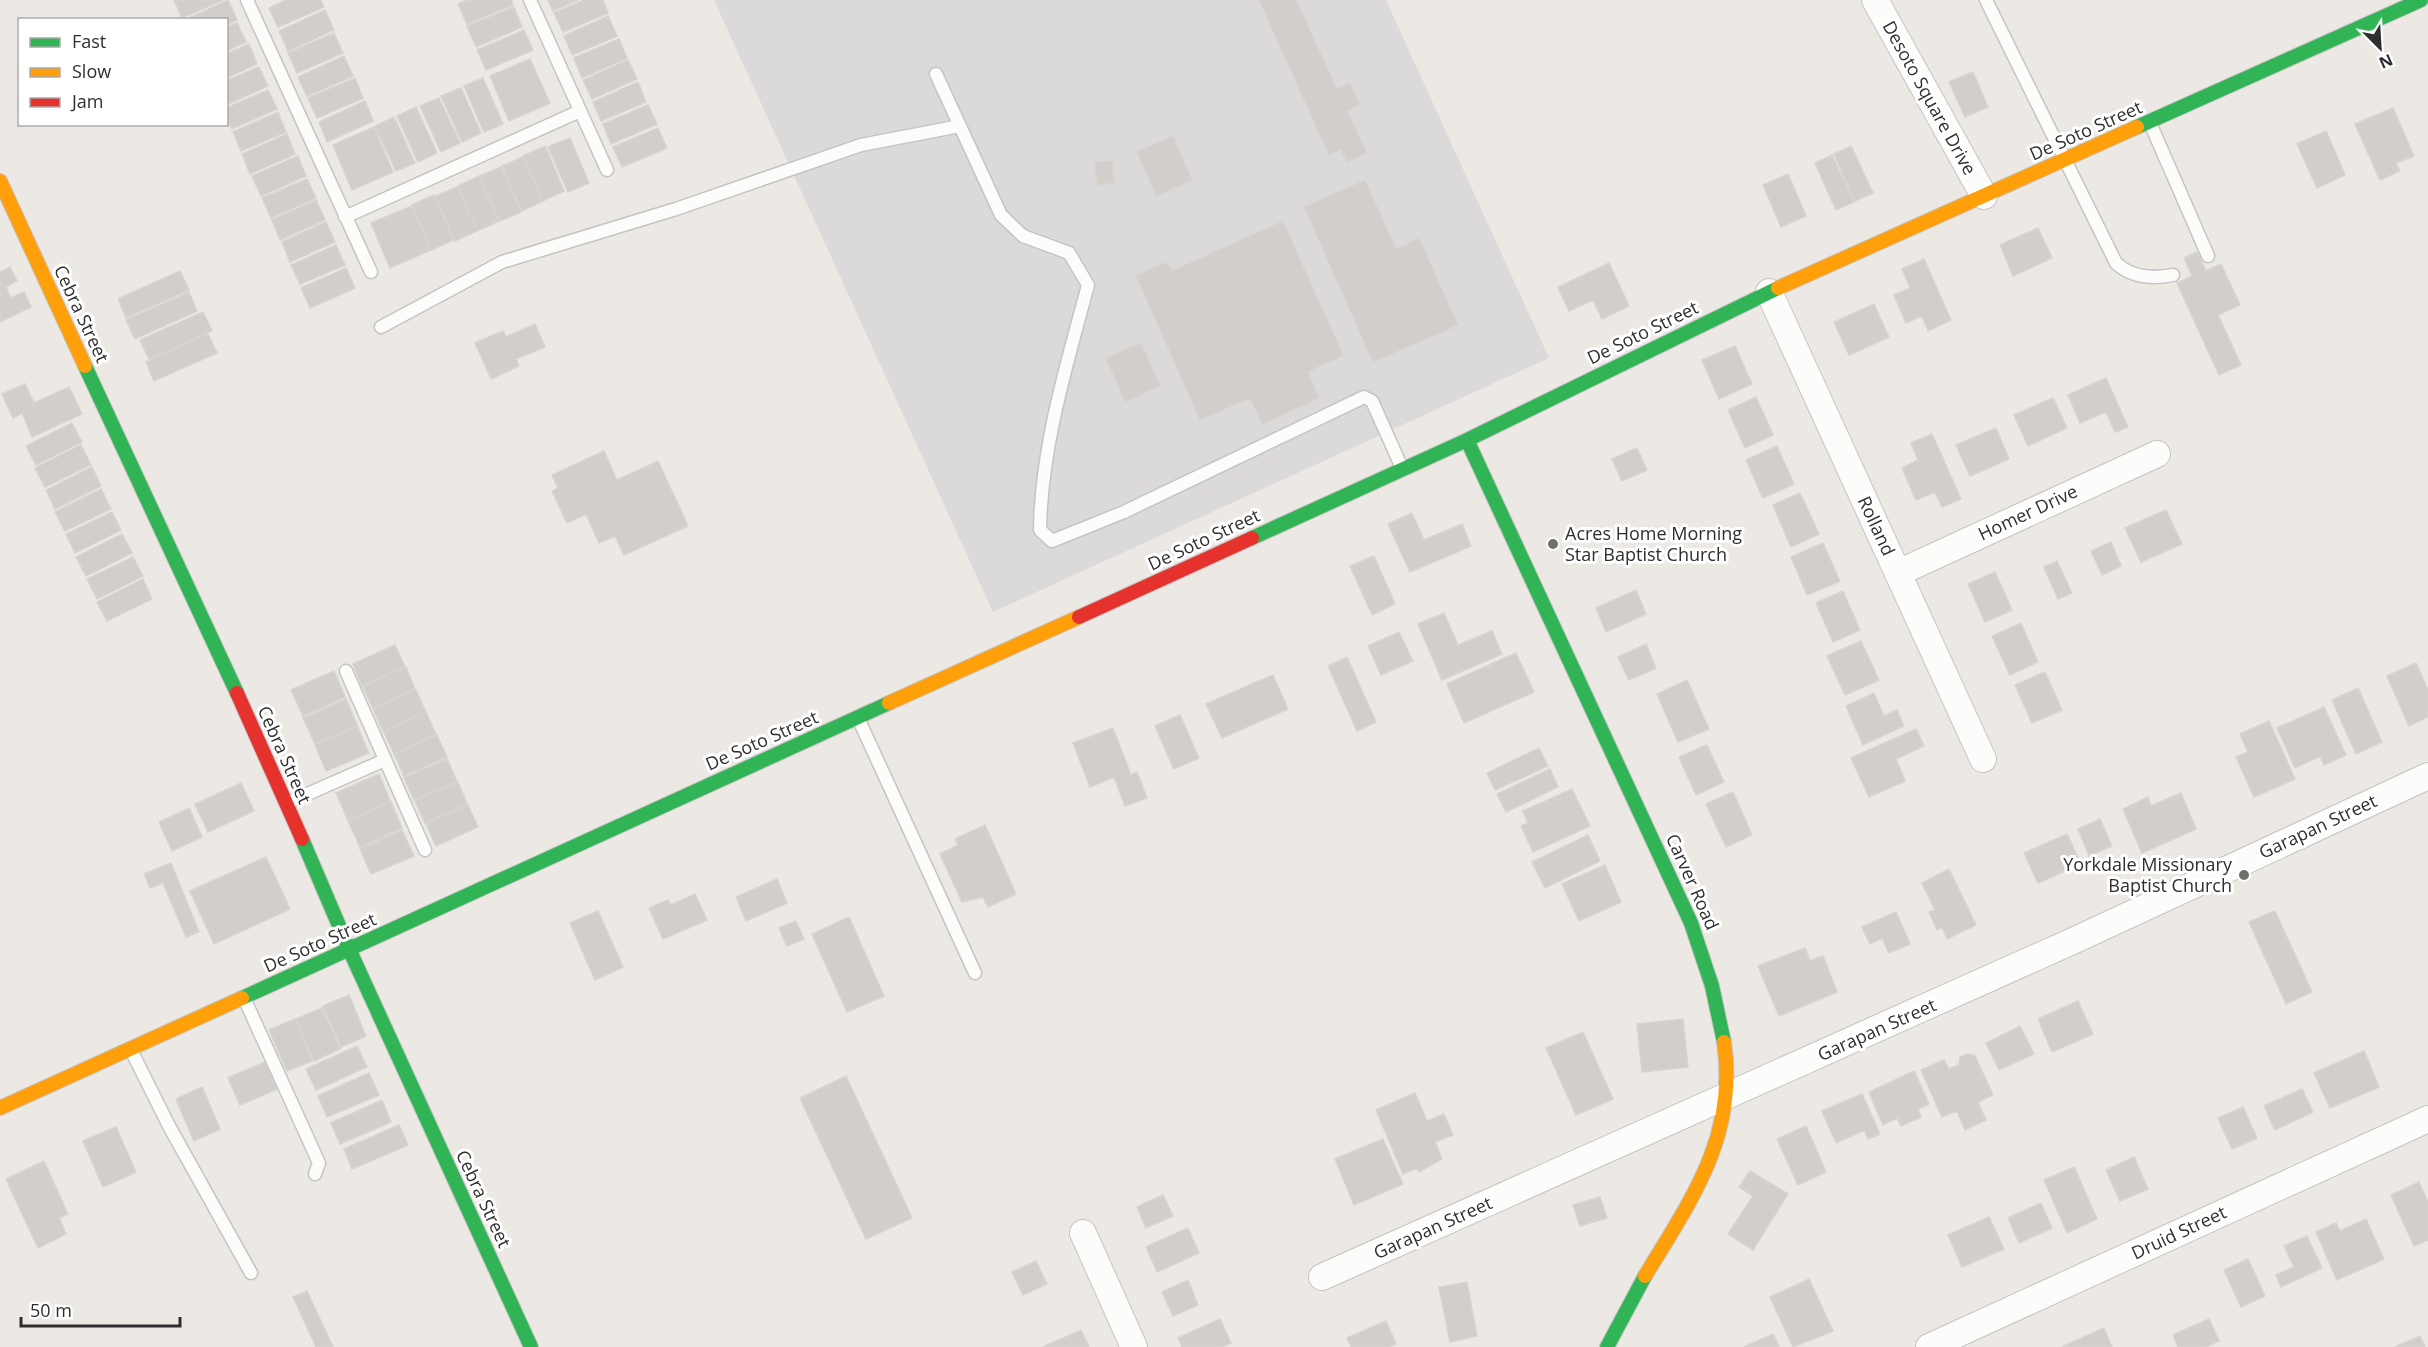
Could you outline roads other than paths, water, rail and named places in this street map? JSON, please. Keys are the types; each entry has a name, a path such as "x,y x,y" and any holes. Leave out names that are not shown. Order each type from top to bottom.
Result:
{"street":[{"name":"Desoto Square Drive","path":"1875,0 1984,196"},
{"name":"De Soto Street","path":"0,1108 1467,440 1769,292 2421,0"},
{"name":"Cebra Street","path":"0,181 287,804 349,949 531,1347"},
{"name":"Rolland","path":"1769,292 1983,759"},
{"name":"Carver Road","path":"1467,440 1691,923 1705,959 1722,1031 1727,1098 1712,1154 1696,1191 1607,1347"},
{"name":"Homer Drive","path":"1898,573 2157,454"},
{"name":"Garapan Street","path":"1322,1276 1727,1098 2428,776"},
{"name":"Druid Street","path":"1929,1347 2428,1119"},
{"path":"1083,1233 1134,1347"}],"lane":[{"path":"247,0 371,272"},
{"path":"530,0 607,170"},
{"path":"1986,0 2063,160 2116,263 2133,274 2149,278 2173,275"},
{"path":"936,74 1001,215 1023,236 1069,253 1088,285 1064,376 1040,497 1040,530 1052,541 1124,512 1364,397 1372,401 1403,469"},
{"path":"345,217 580,111"},
{"path":"2149,122 2208,256"},
{"path":"381,327 502,262 676,210 861,145 960,126"},
{"path":"346,671 425,850"},
{"path":"858,717 975,973"},
{"path":"287,804 385,760"},
{"path":"244,997 319,1163 315,1174"},
{"path":"130,1049 169,1126 251,1273"}],"place":[{"name":"Acres Home Morning Star Baptist Church","path":"1553,544"},
{"name":"Yorkdale Missionary Baptist Church","path":"2244,875"}]}
